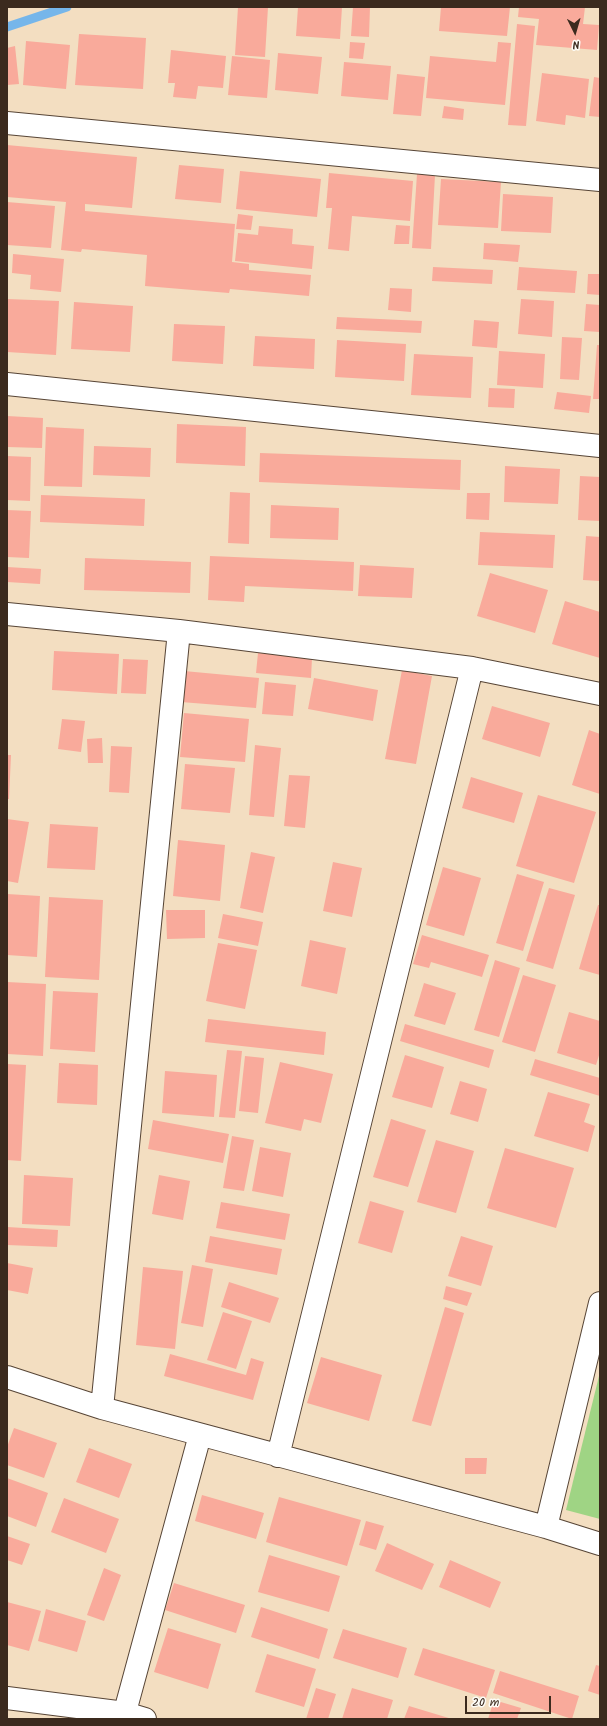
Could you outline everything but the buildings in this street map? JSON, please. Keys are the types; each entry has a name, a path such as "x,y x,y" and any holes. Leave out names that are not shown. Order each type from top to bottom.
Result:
{"street":[{"path":"7,123 600,180"},
{"path":"7,384 600,446"},
{"path":"7,614 179,631 472,668 600,694"},
{"path":"102,1408 179,631"},
{"path":"278,1456 472,668"},
{"path":"546,1527 600,1303"},
{"path":"7,1377 102,1408 546,1527 600,1544"},
{"path":"7,1698 131,1717 200,1435"}],"green space":[{"path":"600,1372 600,1519 566,1510"}],"waterway":[{"path":"7,27 67,7"}]}
